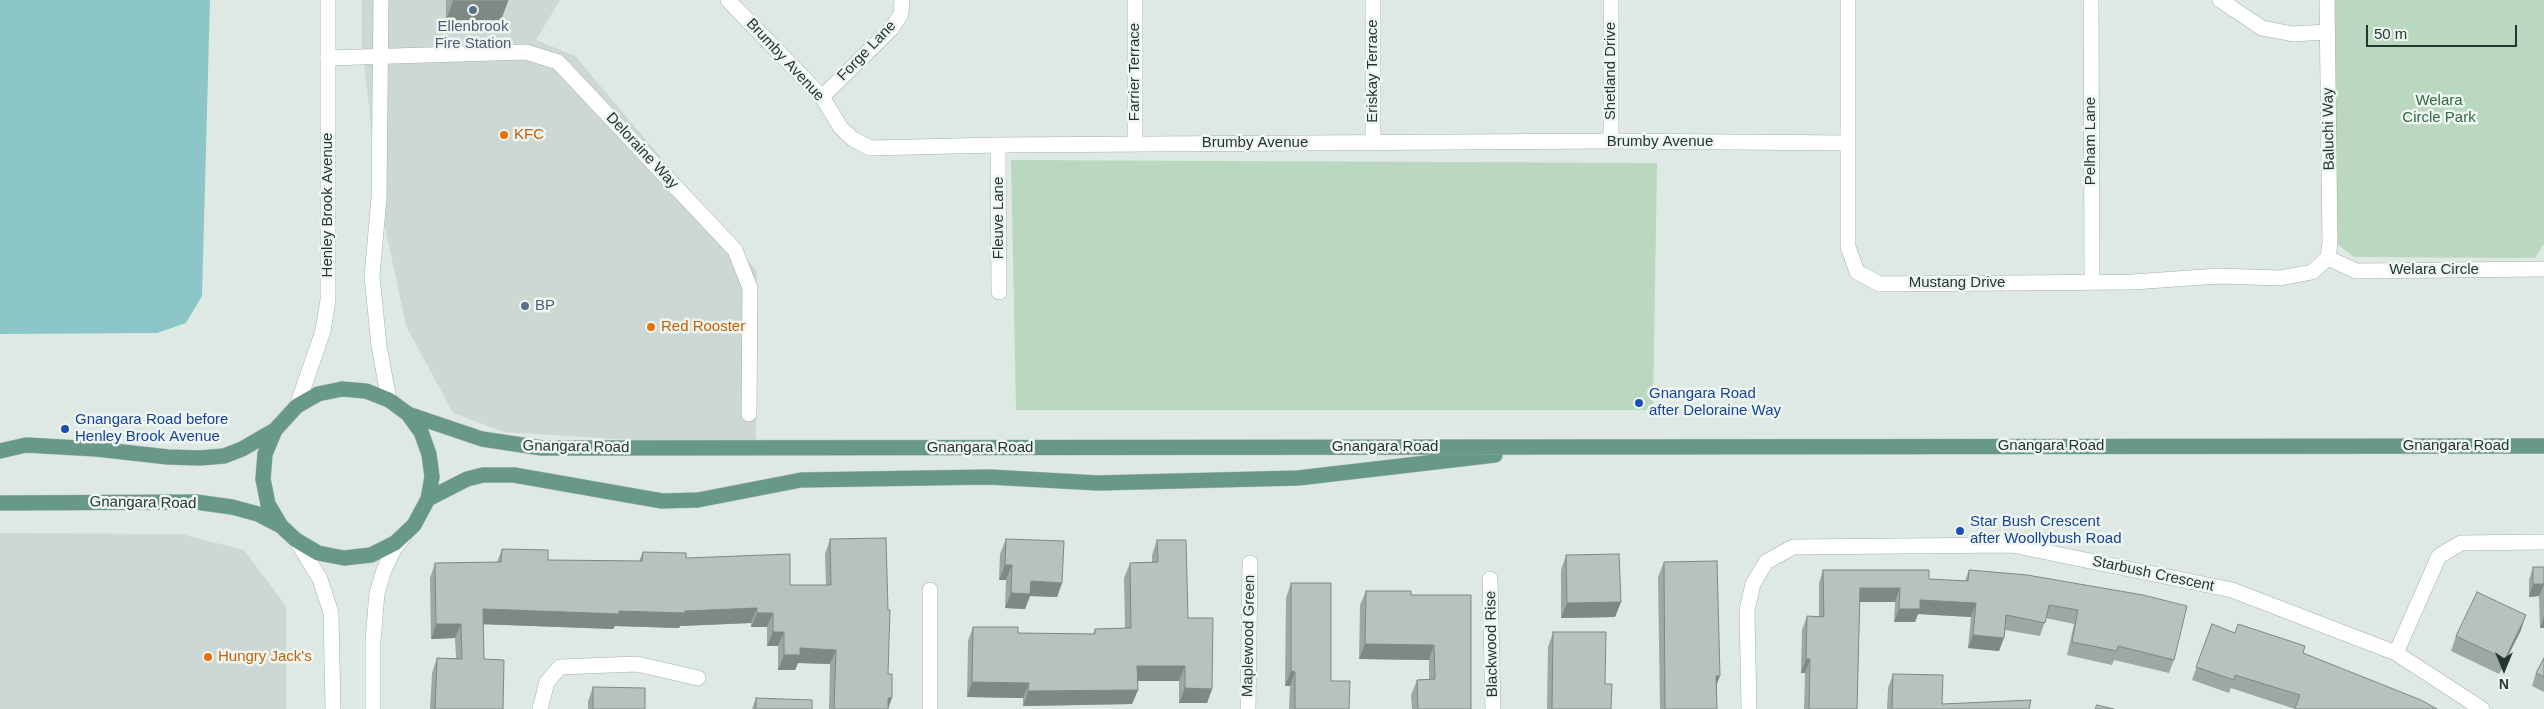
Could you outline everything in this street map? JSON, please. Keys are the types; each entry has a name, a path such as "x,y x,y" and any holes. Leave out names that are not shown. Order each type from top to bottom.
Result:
{"main road":[{"path":"0,451 26,446 96,448 168,457 200,458 224,456 242,449 275,430 297,406 318,394 342,389 366,391 389,400 408,414 421,432 430,454 432,477 428,499 414,525 395,544 371,554 344,558 318,553 296,540 281,526 268,504 263,479 265,454 275,430"},
{"name":"Gnangara Road","path":"408,414 482,440 542,448 2544,446"},
{"name":"Gnangara Road","path":"428,499 467,479 483,475 514,475 662,501 698,500 801,480 989,477 1098,483 1298,478 1558,446"},
{"name":"Gnangara Road","path":"0,503 196,502 232,507 258,514 281,526"}],"street":[{"name":"Henley Brook Avenue","path":"297,406 323,331 328,300 328,0"},
{"path":"381,0 379,198 372,276 379,346 389,400"},
{"name":"Brumby Avenue","path":"728,0 822,97 840,128 853,140 870,148 1135,144 1848,143"},
{"name":"Forge Lane","path":"822,97 892,28 901,14 902,0"},
{"name":"Farrier Terrace","path":"1135,0 1135,144"},
{"name":"Eriskay Terrace","path":"1373,0 1373,143"},
{"name":"Shetland Drive","path":"1611,0 1611,142"},
{"name":"Mustang Drive","path":"1848,0 1848,247 1857,272 1880,284 2133,282 2218,276 2280,278 2312,272 2328,258"},
{"name":"Pelham Lane","path":"2091,0 2092,282"},
{"path":"2220,0 2262,28 2293,34 2327,32"},
{"name":"Baluchi Way","path":"2326,0 2330,244 2328,258"},
{"name":"Deloraine Way","path":"328,58 526,52 558,62 735,250 750,288 748,414"},
{"name":"Fleuve Lane","path":"998,145 999,292"},
{"name":"Welara Circle","path":"2328,258 2356,271 2544,269"},
{"path":"373,709 373,640 377,593 384,570 394,548 414,525"},
{"path":"296,540 320,579 331,613 333,709"},
{"path":"2396,652 2439,556 2461,543 2544,542"},
{"name":"Starbush Crescent","path":"1749,709 1747,610 1753,584 1766,562 1793,547 2012,545 2232,590 2396,652 2482,709"},
{"name":"Maplewood Green","path":"1248,709 1250,563"},
{"name":"Blackwood Rise","path":"1490,579 1493,709"},
{"path":"930,590 930,709"},
{"path":"540,709 547,682 560,667 637,664 698,678"}],"shaded area":[{"path":"362,0 560,0 536,40 575,56 757,271 756,448 504,432 453,413 406,326 379,198 362,44"},
{"path":"0,533 181,534 244,550 286,606 286,709 0,709"}],"green space":[{"name":"Welara Circle Park","path":"2331,0 2544,0 2544,244 2535,258 2354,257 2336,243"},
{"path":"1011,160 1657,163 1653,410 1016,410"}],"water":[{"path":"0,0 210,0 202,296 186,323 157,333 0,334"}],"building":[{"path":"508,0 508,1 453,1"},
{"path":"886,538 888,610 890,610 888,674 892,674 892,698 888,698 888,709 834,709 836,650 800,648 800,655 784,655 784,632 773,632 773,613 757,613 757,608 685,611 685,613 619,611 619,614 483,609 484,659 504,660 503,709 435,709 437,658 462,659 461,624 436,624 435,563 501,562 502,549 548,550 548,560 642,561 643,552 686,553 686,558 790,554 790,585 831,585 830,539"},
{"path":"1006,539 1064,541 1062,583 1031,581 1030,594 1011,593 1012,565 1005,565"},
{"path":"1157,540 1186,540 1188,618 1213,618 1212,689 1185,688 1185,666 1137,666 1138,690 1028,691 1029,683 972,682 973,627 1018,627 1018,633 1095,634 1095,629 1131,628 1130,563 1158,562"},
{"path":"1619,554 1621,602 1567,603 1566,555"},
{"path":"1717,561 1720,676 1716,676 1717,709 1665,709 1664,562"},
{"path":"2533,567 2544,567 2544,584 2533,584"},
{"path":"1823,570 1929,570 1929,579 1968,581 1969,570 2027,575 2143,595 2187,606 2174,660 2118,646 2117,651 2072,642 2078,610 2049,605 2045,623 2006,615 2004,638 1973,635 1976,603 1920,600 1920,609 1899,609 1900,588 1860,588 1857,709 1809,709 1810,659 1806,659 1807,616 1824,617"},
{"path":"1291,583 1331,583 1331,681 1350,681 1349,709 1295,709 1295,672 1291,671"},
{"path":"1366,591 1411,591 1411,595 1471,595 1471,709 1418,709 1417,680 1435,679 1434,645 1365,644"},
{"path":"2477,592 2526,615 2505,659 2456,636"},
{"path":"2212,624 2235,633 2238,624 2305,646 2303,653 2421,700 2437,709 2297,709 2295,708 2300,695 2235,675 2234,680 2196,667"},
{"path":"1553,632 1606,632 1605,684 1612,684 1611,709 1552,709"},
{"path":"2544,658 2544,677 2536,673"},
{"path":"1893,674 1943,675 1942,704 2031,700 2029,709 1892,709"},
{"path":"593,687 645,688 645,709 593,709"},
{"path":"756,698 812,700 812,709 756,709"},
{"path":"2097,705 2114,709 2095,709"}],"place":[{"name":"Ellenbrook Fire Station","path":"473,10"},
{"name":"KFC","path":"504,135"},
{"name":"BP","path":"525,306"},
{"name":"Red Rooster","path":"651,327"},
{"name":"Gnangara Road after Deloraine Way","path":"1639,403"},
{"name":"Gnangara Road before Henley Brook Avenue","path":"65,429"},
{"name":"Star Bush Crescent after Woollybush Road","path":"1960,531"},
{"name":"Hungry Jack's","path":"208,657"}]}
